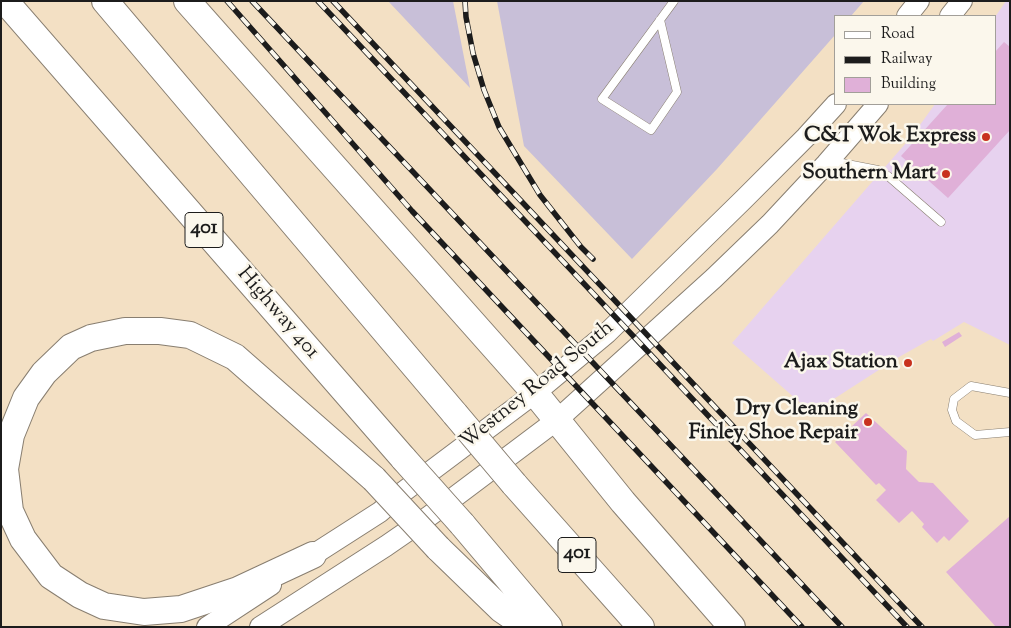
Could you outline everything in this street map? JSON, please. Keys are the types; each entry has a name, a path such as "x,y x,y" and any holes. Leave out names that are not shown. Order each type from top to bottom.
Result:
{"highway":[{"name":"Highway 401","path":"5,1 462,524 549,627"},
{"name":"401","path":"104,1 514,484 641,627"},
{"path":"187,1 534,393 623,502 732,627"},
{"path":"313,555 238,590 181,609 144,612 104,606 80,596 51,576 23,539 10,511 5,469 11,435 26,398 44,372 71,347 91,338 126,331 160,330 190,335 234,357 374,479 438,548 501,609 527,627"}],"main road":[{"path":"909,15 919,1"},
{"path":"951,15 962,1"},
{"name":"Westney Road South","path":"207,627 380,512 403,492 534,393 607,333 765,178 835,105"},
{"name":"Westney Road South","path":"260,627 407,532 557,420 714,278 770,224 877,105"}],"lane":[{"path":"660,20 677,92 651,130 602,99 660,20 674,1"},
{"path":"826,164 842,163 878,170 888,176 941,222"},
{"path":"1010,393 971,386 954,399 952,410 956,421 975,435 1010,432"}],"shaded area":[{"path":"388,1 453,1 470,88"},
{"path":"497,1 864,1 852,15 834,15 834,36 717,169 632,259 524,146"},
{"path":"1006,1 1010,1 1010,345 964,322 933,341 931,339 899,357 812,413 732,343 912,136 934,105 996,105 996,16"}],"building":[{"path":"1004,42 1010,47 1010,130 948,198 901,156 947,105 996,105 996,51"},
{"path":"959,332 962,336 945,347 942,342"},
{"path":"866,413 907,451 906,469 919,482 933,483 969,521 949,541 944,536 937,543 922,527 924,524 912,511 899,523 876,500 886,490 879,483 876,485 835,442"},
{"path":"1010,516 1010,627 996,627 946,572"}],"railway":[{"path":"227,1 412,211 802,627"},
{"path":"252,1 842,627"},
{"path":"318,1 907,627"},
{"path":"333,1 922,627"},
{"path":"465,1 473,53 484,90 499,127 540,195 581,247 593,259"}],"place":[{"name":"C&T Wok Express","path":"986,137"},
{"name":"Southern Mart","path":"946,174"},
{"name":"Ajax Station","path":"908,363"},
{"name":"Dry Cleaning Finley Shoe Repair","path":"868,422"}]}
